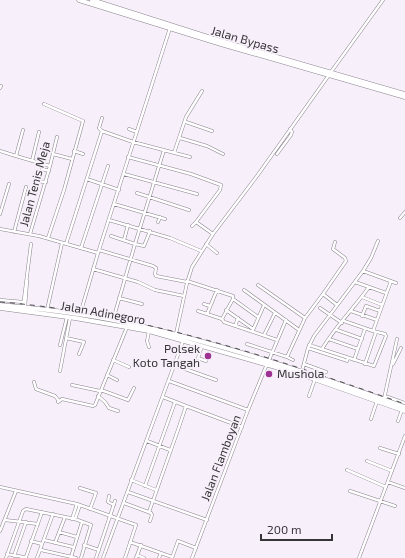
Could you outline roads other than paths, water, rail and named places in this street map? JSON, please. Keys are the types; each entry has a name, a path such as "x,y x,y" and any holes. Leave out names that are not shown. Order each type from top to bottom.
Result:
{"highway":[{"name":"Jalan Bypass","path":"79,0 211,38 405,97"},
{"name":"Jalan Bypass","path":"92,0 170,28 405,94"},
{"path":"0,305 24,305 72,316 113,320 176,335 302,371 377,401 404,409"},
{"name":"Jalan Adinegoro","path":"0,308 72,316"},
{"name":"Jalan Adinegoro","path":"83,317 149,331 268,362"},
{"path":"268,362 315,379 385,398 404,409"}],"street":[{"path":"176,335 187,282 192,267 206,244 384,0"},
{"path":"81,311 98,252 170,28"},
{"path":"174,152 190,111 202,91"},
{"path":"44,104 83,120 48,238"},
{"path":"102,118 99,128 102,131 133,142 190,157"},
{"path":"186,122 212,131"},
{"path":"129,129 137,132"},
{"path":"16,156 23,130"},
{"path":"277,154 291,135 292,132 290,130"},
{"path":"66,244 100,133 102,131"},
{"path":"32,161 40,132"},
{"name":"Jalan Tenis Meja","path":"30,234 46,182 57,138"},
{"path":"180,138 207,146 223,154"},
{"path":"113,320 124,279 164,150"},
{"path":"0,151 50,166"},
{"path":"74,151 83,154"},
{"path":"53,154 72,159"},
{"path":"128,157 191,174 221,185 220,190 192,226"},
{"path":"81,248 108,166"},
{"path":"42,169 49,171"},
{"path":"124,174 197,194"},
{"path":"87,179 119,190"},
{"path":"35,181 46,182"},
{"path":"0,214 9,184"},
{"path":"14,232 26,187"},
{"path":"137,193 189,210"},
{"path":"114,204 165,219"},
{"path":"400,218 405,212"},
{"path":"158,222 160,217"},
{"path":"109,220 150,231 182,242 202,251"},
{"path":"196,222 213,234"},
{"path":"124,240 128,225"},
{"path":"0,229 48,238 154,267 156,268 156,276 187,282 232,295 233,299 258,317"},
{"path":"111,236 135,244 145,245 150,231"},
{"path":"287,357 305,318 346,261 345,258 333,249 335,242"},
{"path":"302,371 309,347 316,333 363,271 378,242"},
{"path":"47,310 62,243"},
{"path":"24,305 28,284 27,279 31,244"},
{"path":"206,244 217,253"},
{"path":"93,269 145,285 154,290 184,296"},
{"path":"363,271 396,283"},
{"path":"365,364 377,320 391,281"},
{"path":"355,282 386,293"},
{"path":"258,285 305,318"},
{"path":"322,349 328,339 337,330 369,287"},
{"path":"207,314 217,290"},
{"path":"244,290 299,330"},
{"path":"323,294 338,305"},
{"path":"362,297 382,305"},
{"path":"24,305 25,298"},
{"path":"119,298 142,304"},
{"path":"222,319 233,299"},
{"path":"0,300 24,305"},
{"path":"204,304 210,306"},
{"path":"253,330 264,305"},
{"path":"362,316 366,306 380,311"},
{"path":"309,347 322,349 375,366 385,335 343,322 320,308"},
{"path":"226,310 253,330 264,336 277,340"},
{"path":"198,311 222,319 224,322 235,326 253,330"},
{"path":"350,311 377,320"},
{"path":"264,336 275,312"},
{"path":"60,371 72,316"},
{"path":"60,345 72,316"},
{"path":"235,326 238,318"},
{"name":"Jalan Flamboyan","path":"192,558 248,410 286,320"},
{"path":"34,382 36,389 55,396 58,401 62,400 93,406 96,404 127,326"},
{"path":"354,360 365,328"},
{"path":"337,330 362,339"},
{"path":"149,331 147,341 149,347"},
{"path":"66,338 84,342 79,354"},
{"path":"328,339 358,349"},
{"path":"397,339 385,398 405,403"},
{"path":"103,558 183,341"},
{"path":"247,344 293,360"},
{"path":"202,346 198,358 206,361"},
{"path":"309,347 345,360 348,358"},
{"path":"392,366 401,348"},
{"path":"113,360 129,367"},
{"path":"304,364 326,372"},
{"path":"174,365 216,380"},
{"path":"107,375 117,380"},
{"path":"309,396 315,379"},
{"path":"169,381 248,410"},
{"path":"72,385 101,391 128,400 134,388"},
{"path":"98,396 109,408 118,411"},
{"path":"163,397 242,427"},
{"path":"371,419 377,401"},
{"path":"145,486 175,402"},
{"path":"149,512 186,406"},
{"path":"398,421 404,409"},
{"path":"359,558 405,436"},
{"path":"147,441 170,450"},
{"path":"380,448 399,454"},
{"path":"367,461 392,471"},
{"path":"347,470 386,487"},
{"path":"131,480 156,490"},
{"path":"388,482 405,488"},
{"path":"0,487 78,505 136,525 124,558"},
{"path":"80,488 96,493 90,509"},
{"path":"0,529 16,491"},
{"path":"350,491 395,506"},
{"path":"128,492 207,520"},
{"path":"109,496 108,502 114,505"},
{"path":"96,558 115,501"},
{"path":"124,503 152,514 150,521"},
{"path":"73,519 78,505"},
{"path":"6,558 24,509 53,514 90,524 91,526 81,558"},
{"path":"7,554 25,557 42,512"},
{"path":"37,558 53,514"},
{"path":"55,543 65,517"},
{"path":"4,520 38,524"},
{"path":"14,556 26,522"},
{"path":"71,557 82,522"},
{"path":"59,532 77,537"},
{"path":"44,540 73,547"},
{"path":"31,541 43,544"},
{"path":"130,542 172,557 178,541 196,548"},
{"path":"84,545 99,550"},
{"path":"140,545 136,557 144,558"},
{"path":"41,550 76,558"},
{"path":"159,558 161,553"}],"railway":[{"path":"0,302 104,316 155,327 256,354 405,404"}],"place":[{"name":"Polsek Koto Tangah","path":"208,356"},
{"name":"Mushola","path":"269,374"}]}
